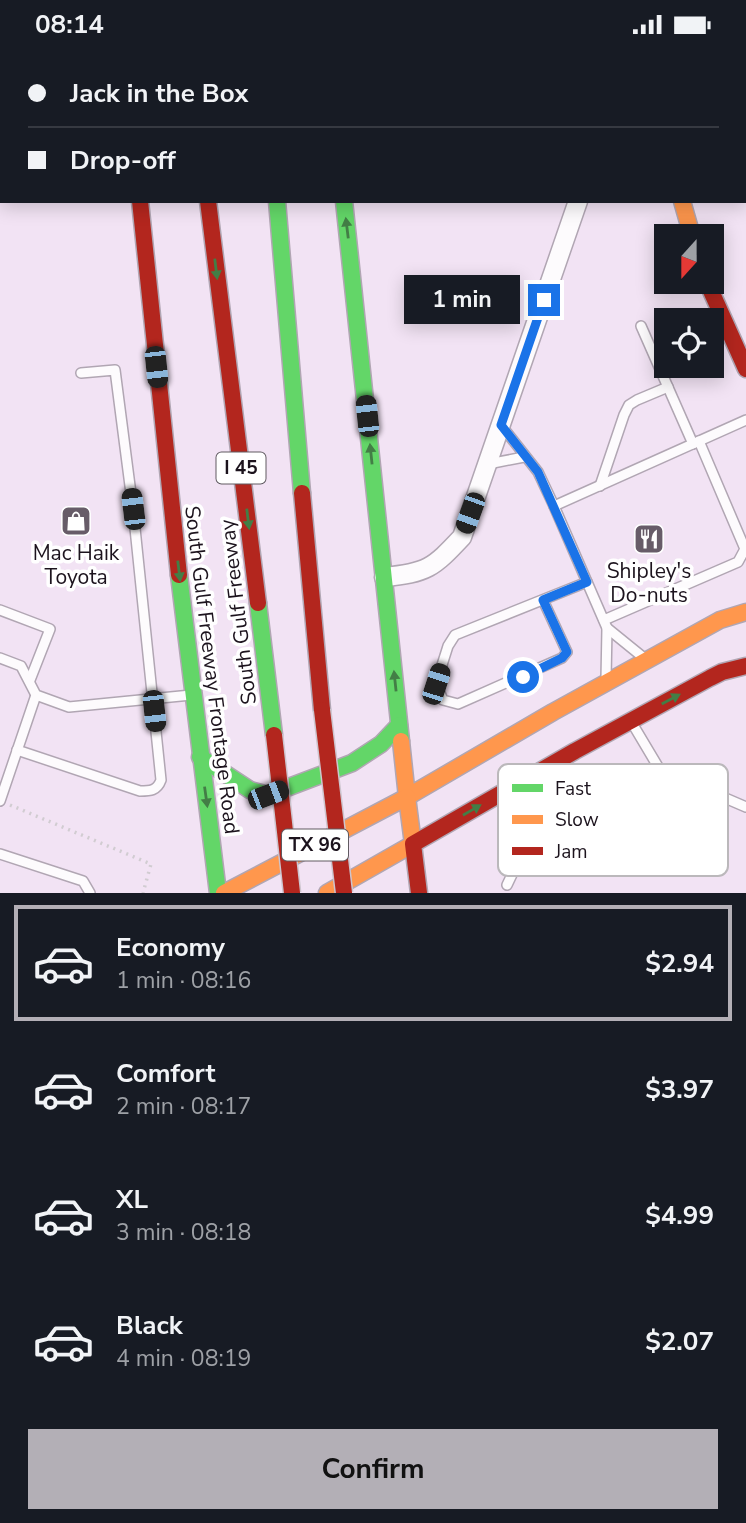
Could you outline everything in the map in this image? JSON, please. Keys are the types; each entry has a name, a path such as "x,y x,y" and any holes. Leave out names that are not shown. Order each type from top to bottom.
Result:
{"main road":[{"name":"South Gulf Freeway Frontage Road","path":"140,203 170,503 218,893"},
{"name":"South Gulf Freeway","path":"208,203 292,893"},
{"path":"277,203 314,638 344,893"},
{"path":"344,203 419,893"},
{"path":"683,203 689,224"},
{"path":"293,376 295,228"},
{"path":"712,294 746,369"},
{"path":"407,797 720,620 746,612"},
{"path":"553,764 722,671 746,666"},
{"path":"200,757 250,790 268,795 352,763 381,744 400,725"},
{"path":"412,843 498,795"},
{"name":"TX 96","path":"224,893 407,797"},
{"name":"TX 96","path":"327,893 412,843"}],"street":[{"path":"384,577 414,574 437,564 462,537 577,203"}],"lane":[{"path":"606,624 738,562 744,549 641,326"},
{"path":"18,750 140,791 152,790 159,786 161,780 133,509 115,370 81,373"},
{"path":"600,486 629,405 668,387"},
{"path":"554,506 746,420"},
{"path":"501,425 538,472 606,624 606,683"},
{"path":"487,464 524,457"},
{"path":"543,600 567,652 562,658 458,704 443,699 436,684 448,646 455,635 587,582"},
{"path":"0,610 50,629 30,680"},
{"path":"606,624 647,660"},
{"path":"0,658 21,666 36,695 0,801"},
{"path":"36,695 69,707 192,695"},
{"path":"631,720 657,764"},
{"path":"728,799 746,807"},
{"path":"0,854 83,881 90,893"},
{"path":"507,885 511,876"}],"path":[{"path":"0,801 151,864 143,893"}],"traffic: fast":[{"path":"277,203 302,493"},
{"path":"344,203 401,741"},
{"path":"179,575 218,893"},
{"path":"258,603 274,735"},
{"path":"200,757 250,790 268,795 352,763 381,744 399,725"}],"traffic: slow":[{"path":"683,203 689,224"},
{"path":"401,741 407,797 553,712 720,620 746,612"},
{"path":"224,893 407,797 413,844 327,893"}],"traffic: jam":[{"path":"140,203 179,575"},
{"path":"208,203 258,603"},
{"path":"712,294 746,369"},
{"path":"302,493 322,710"},
{"path":"552,764 710,678 746,666"},
{"path":"322,710 344,893"},
{"path":"274,735 292,893"},
{"path":"419,893 413,844 498,795"}],"place":[{"name":"Mac Haik Toyota","path":"76,521"},
{"name":"Shipley's Do-nuts","path":"649,539"}],"route":[{"path":"523,677 562,658 567,652 543,600 587,582 538,472 501,425 544,300"}]}
